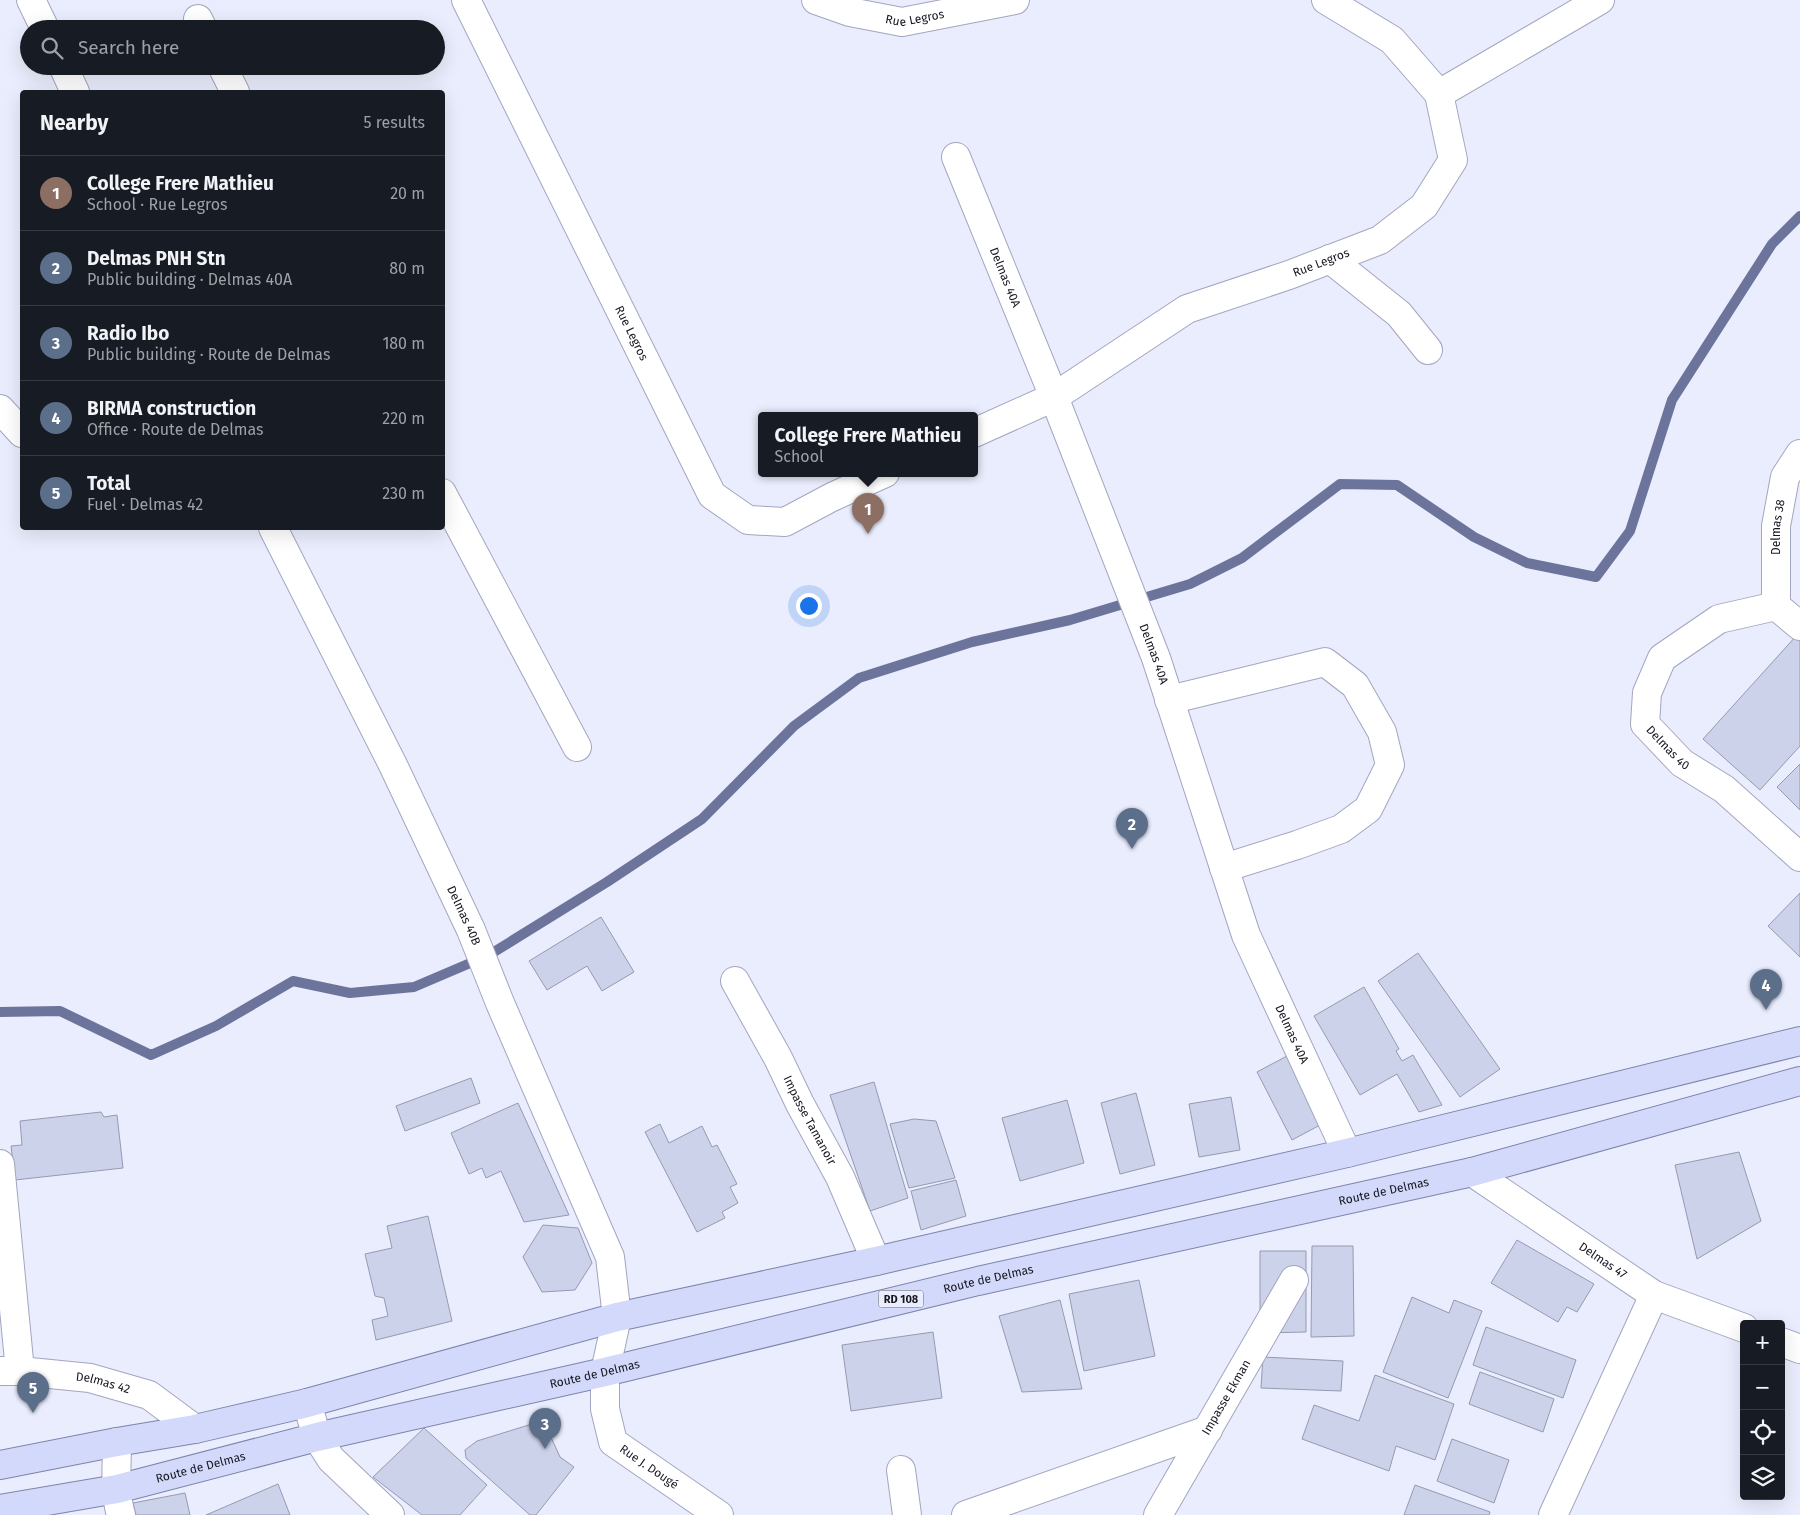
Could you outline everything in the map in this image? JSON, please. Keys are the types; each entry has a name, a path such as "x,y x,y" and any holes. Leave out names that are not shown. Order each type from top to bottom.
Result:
{"main road":[{"path":"0,1465 195,1429 307,1403 617,1317 876,1261 1348,1152 1800,1041"},
{"name":"Route de Delmas","path":"0,1509 119,1502 317,1436 604,1372 978,1281 1472,1172 1800,1082"}],"street":[{"path":"31,0 41,20"},
{"name":"Rue Legros","path":"466,0 712,495 748,520 785,522 832,496 876,477"},
{"name":"Rue Legros","path":"816,0 850,12 902,22 1015,0"},
{"name":"Rue Legros","path":"978,431 1054,397 1187,308 1289,275 1380,240 1424,206 1453,160 1439,94 1392,40 1326,0"},
{"path":"1439,94 1600,0"},
{"path":"67,75 74,90"},
{"path":"226,75 234,90"},
{"name":"Delmas 40A","path":"956,157 1054,397 1156,658 1246,935 1348,1152"},
{"path":"1330,259 1400,314 1428,350"},
{"path":"0,409 20,431"},
{"name":"Delmas 38","path":"1776,606 1776,526 1785,477 1800,454"},
{"path":"445,499 578,747"},
{"name":"Delmas 40B","path":"274,530 393,765 471,930 610,1257 617,1317"},
{"path":"1776,606 1800,626"},
{"name":"Delmas 40","path":"1776,606 1719,619 1662,658 1646,693 1645,724 1682,763 1724,789 1800,857"},
{"path":"1169,700 1325,662 1355,685 1382,732 1390,765 1368,809 1341,829 1224,868"},
{"name":"Impasse Tamanoir","path":"736,982 840,1177 876,1261"},
{"path":"0,1164 10,1371"},
{"name":"Delmas 47","path":"1472,1172 1654,1295 1740,1327"},
{"name":"Impasse Ekman","path":"1158,1515 1294,1280"},
{"path":"1553,1515 1654,1295"},
{"name":"Rue J. Dougé","path":"617,1317 604,1372 605,1409 613,1442 719,1515"},
{"path":"1785,1343 1800,1349"},
{"name":"Delmas 42","path":"10,1371 90,1378 149,1395 195,1429"},
{"path":"307,1403 317,1436 331,1459 390,1515"},
{"path":"966,1515 1208,1430"},
{"path":"117,1442 119,1502"},
{"path":"901,1470 908,1515"}],"building":[{"path":"1797,635 1800,638 1800,746 1760,790 1703,739"},
{"path":"1800,764 1800,810 1777,787"},
{"path":"1800,893 1800,957 1768,926"},
{"path":"601,917 634,972 602,991 587,966 547,990 529,961"},
{"path":"1418,953 1500,1069 1460,1097 1378,981"},
{"path":"1364,987 1399,1049 1396,1051 1402,1061 1413,1055 1442,1105 1419,1112 1397,1074 1360,1095 1314,1016"},
{"path":"1287,1056 1322,1124 1292,1140 1257,1072"},
{"path":"471,1078 480,1103 405,1131 396,1106"},
{"path":"874,1082 908,1198 870,1211 830,1095"},
{"path":"1136,1093 1155,1165 1120,1174 1101,1103"},
{"path":"1231,1097 1240,1150 1199,1157 1189,1104"},
{"path":"1067,1100 1084,1163 1020,1181 1002,1118"},
{"path":"518,1103 569,1215 524,1222 501,1171 486,1178 482,1168 469,1174 451,1133"},
{"path":"101,1112 104,1117 117,1115 123,1168 15,1180 11,1146 22,1145 20,1121"},
{"path":"914,1119 936,1121 955,1178 909,1188 890,1124"},
{"path":"660,1124 669,1143 702,1126 712,1147 717,1145 737,1184 730,1187 738,1203 722,1212 725,1218 697,1232 645,1132"},
{"path":"1739,1152 1761,1221 1697,1259 1675,1165"},
{"path":"956,1180 966,1216 921,1230 911,1191"},
{"path":"428,1216 452,1321 376,1340 372,1320 388,1316 384,1298 375,1296 365,1254 392,1248 387,1226"},
{"path":"543,1225 578,1228 592,1263 575,1290 542,1292 523,1257"},
{"path":"1517,1240 1594,1284 1577,1312 1567,1307 1558,1322 1491,1283"},
{"path":"1312,1246 1353,1246 1354,1336 1311,1337"},
{"path":"1260,1251 1306,1251 1306,1332 1260,1333"},
{"path":"1139,1280 1155,1356 1084,1371 1069,1294"},
{"path":"1412,1297 1449,1313 1454,1300 1482,1311 1448,1398 1383,1372"},
{"path":"1060,1300 1082,1389 1022,1392 999,1316"},
{"path":"1486,1327 1576,1360 1563,1398 1473,1365"},
{"path":"933,1332 942,1398 851,1411 842,1345"},
{"path":"1263,1357 1343,1361 1341,1391 1261,1388"},
{"path":"1480,1372 1554,1399 1543,1432 1469,1404"},
{"path":"1375,1375 1454,1404 1435,1460 1396,1446 1389,1471 1302,1439 1314,1405 1359,1421"},
{"path":"532,1424 550,1435 560,1457 574,1467 536,1515 530,1515 466,1458 465,1450 477,1441"},
{"path":"424,1428 487,1485 460,1515 422,1515 373,1477"},
{"path":"1452,1439 1509,1460 1494,1503 1437,1481"},
{"path":"278,1484 290,1515 206,1515"},
{"path":"1415,1485 1490,1512 1489,1515 1404,1515"},
{"path":"185,1493 190,1515 136,1515 133,1503"}],"waterway":[{"path":"0,1012 60,1011 151,1055 216,1026 293,981 350,993 414,987 489,955 607,882 702,819 794,726 859,678 972,642 1070,620 1190,584 1242,558 1340,484 1397,485 1474,537 1527,563 1596,577 1630,531 1672,400 1772,244 1800,216"}],"place":[{"name":"College Frere Mathieu","path":"868,534"},
{"name":"Delmas PNH Stn","path":"1132,849"},
{"name":"BIRMA construction","path":"1766,1010"},
{"name":"Total","path":"33,1413"},
{"name":"Radio Ibo","path":"545,1449"}]}
